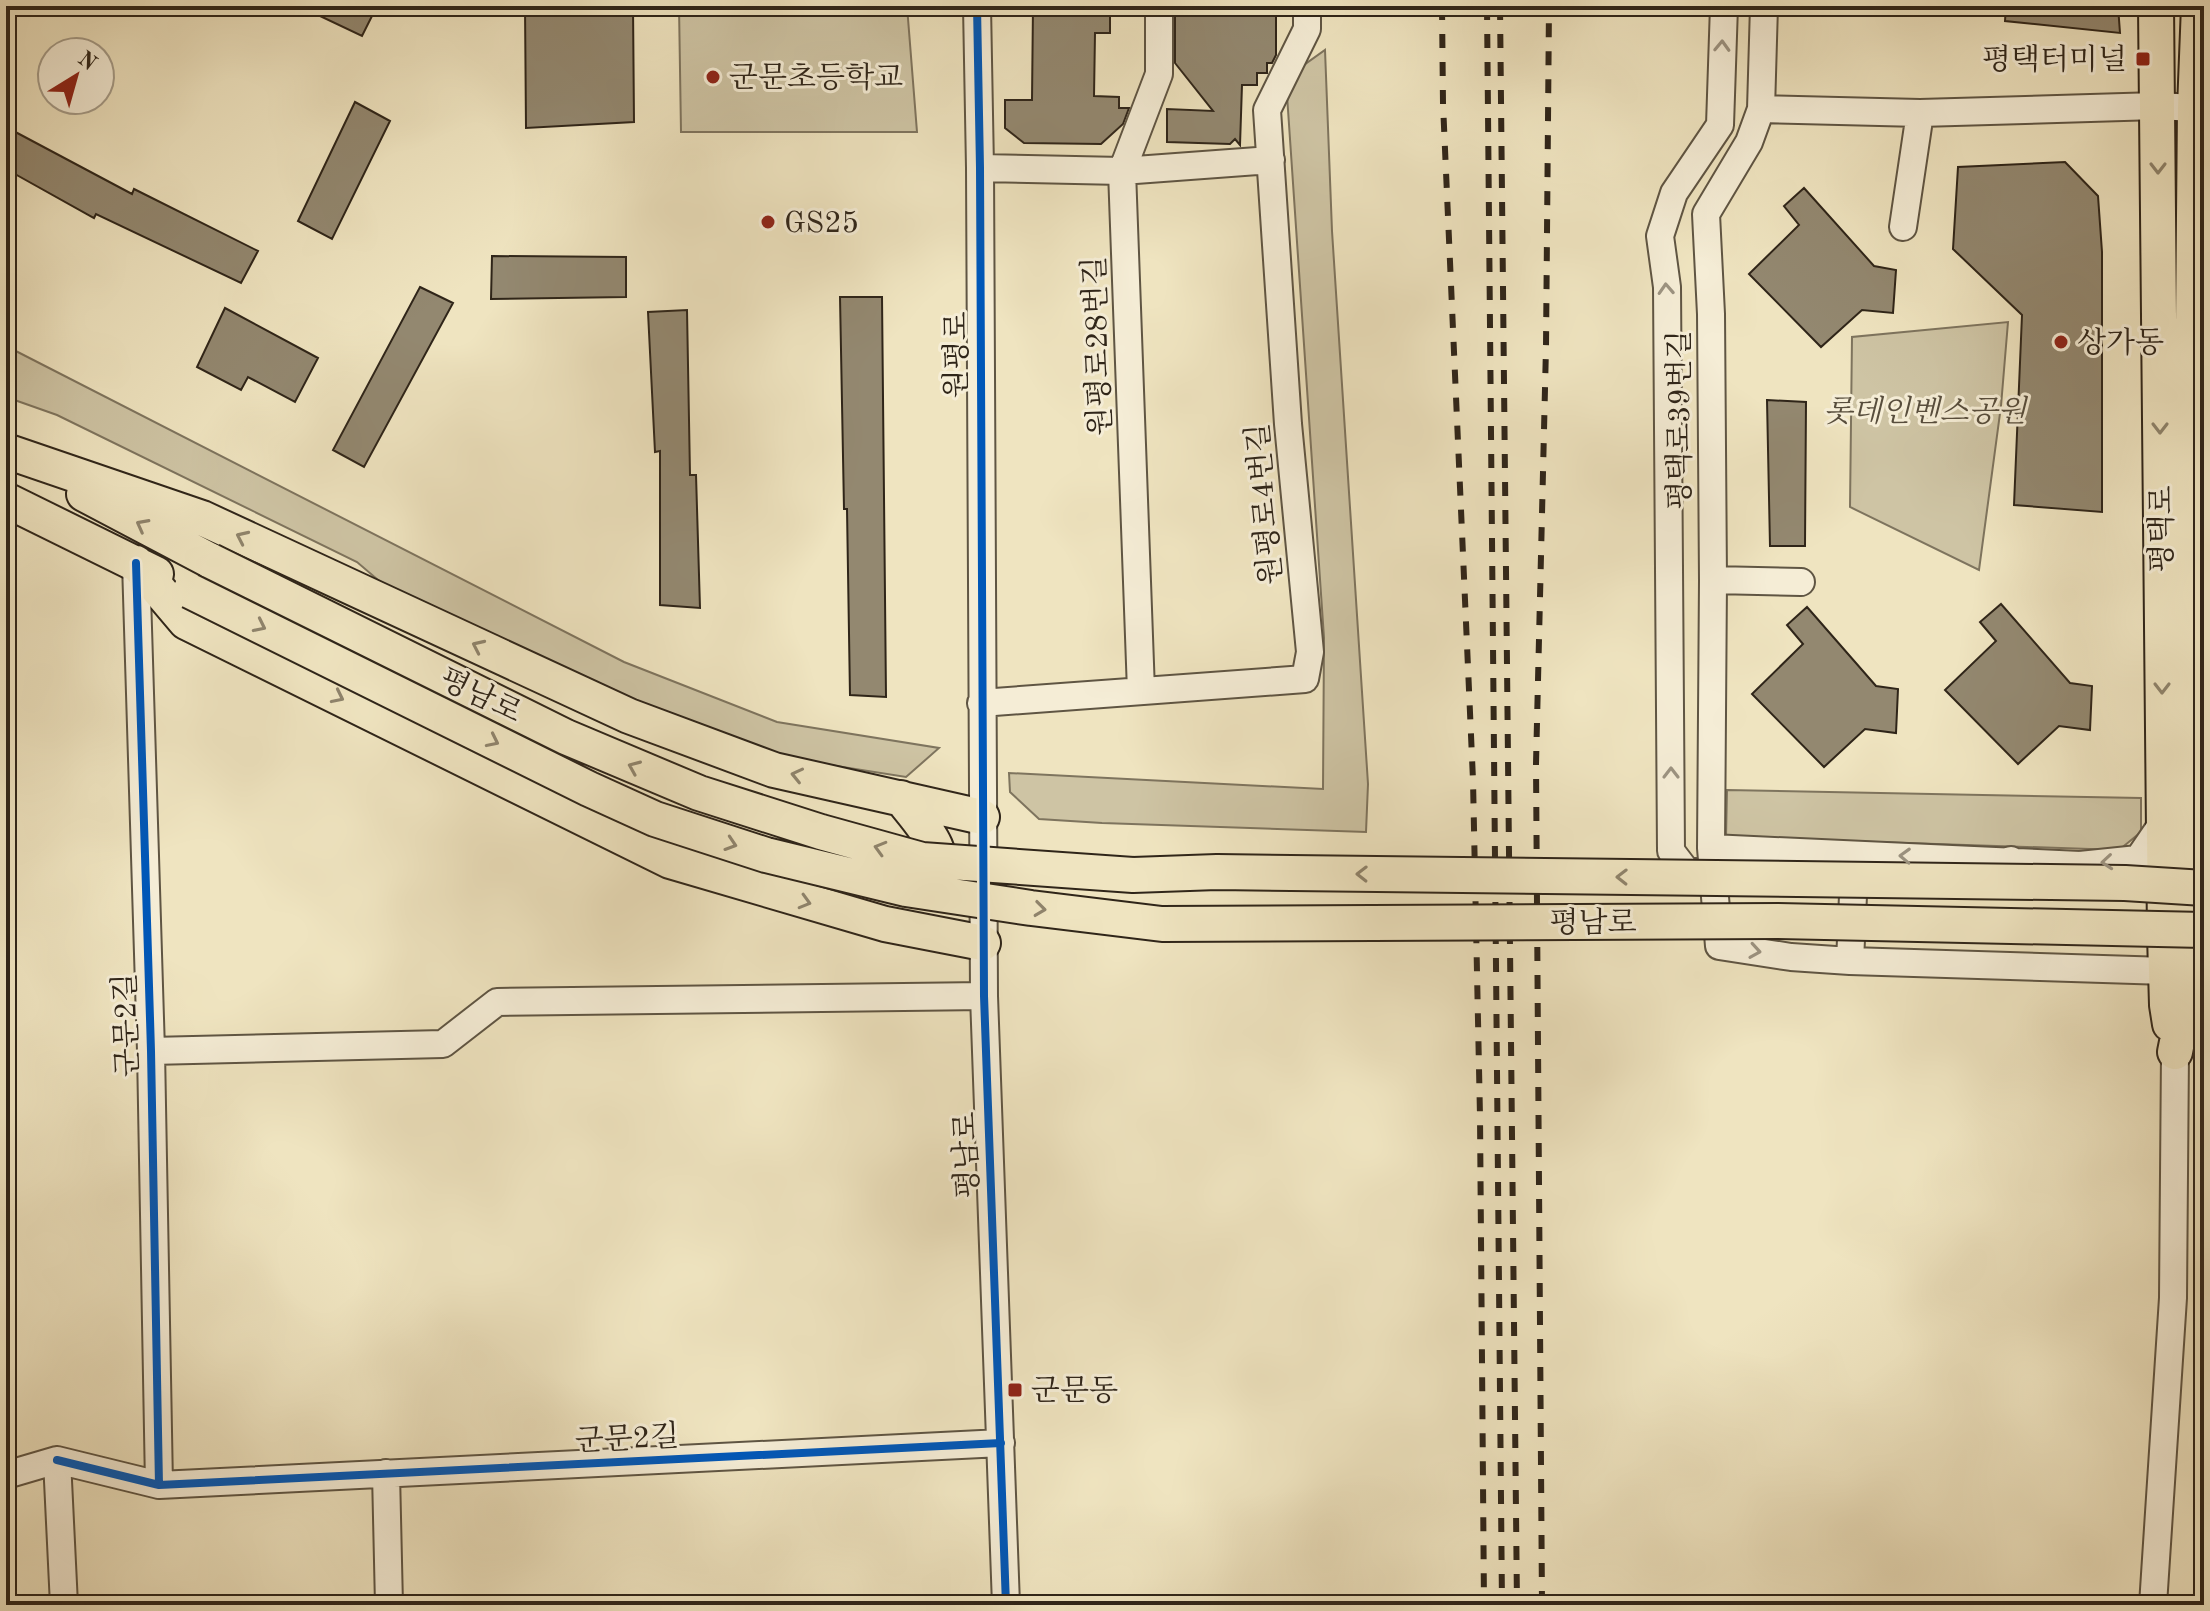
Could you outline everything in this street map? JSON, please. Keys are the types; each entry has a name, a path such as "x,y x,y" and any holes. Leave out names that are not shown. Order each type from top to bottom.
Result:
{"main road":[{"name":"평택로","path":"2156,6 2164,821 2190,879 2165,935 2174,972"},
{"name":"평택로","path":"2175,1052 2167,1005 2190,879 2196,801 2195,108 2199,6"},
{"name":"평남로","path":"6,452 211,561 566,737 642,771 699,793 922,860 1133,875 1297,873 2125,883 2190,879"},
{"path":"6,452 202,518 629,716 774,770 982,817"},
{"name":"평남로","path":"6,500 655,819 766,855 906,889 1162,924 1778,921 2204,930"},
{"path":"136,563 186,622 670,861 885,924 983,943"},
{"path":"885,924 925,913 940,880 938,846 901,798"},
{"path":"2174,972 2175,1052"}],"street":[{"name":"원평로","path":"977,6 981,703"},
{"name":"원평로28번길","path":"1141,691 1122,171 1159,74 1159,6"},
{"name":"원평로4번길","path":"981,703 1305,679 1310,652 1288,424 1267,110 1307,29 1307,6"},
{"path":"1724,6 1720,125 1674,193 1660,236 1667,287 1671,851 1687,872 1712,860 2011,860 2080,865 2138,859 2164,821"},
{"name":"평택로39번길","path":"1764,6 1761,109 1749,142 1706,214 1711,314 1712,860 1719,946 1791,957 1850,961"},
{"path":"1761,109 1920,113 2157,106 2195,108"},
{"path":"1903,227 1920,113"},
{"path":"980,168 1122,171 1271,160"},
{"name":"군문2길","path":"136,563 151,1051 159,1485"},
{"path":"1713,580 1801,582"},
{"name":"평남로","path":"981,703 984,996 1006,1605"},
{"path":"1712,860 1854,874 1947,876 2011,860"},
{"path":"1854,874 1850,961 2174,972"},
{"path":"1881,962 1922,947 2135,954 2165,935"},
{"path":"151,1051 443,1044 497,1002 984,996"},
{"path":"2153,1605 2173,1298 2175,1052"},
{"name":"군문2길","path":"57,1460 159,1485 1001,1443"},
{"path":"6,1475 57,1460 64,1605"},
{"path":"386,1473 389,1605"}],"green space":[{"path":"679,6 907,6 917,132 681,132"},
{"path":"1325,50 1332,231 1368,784 1366,832 1039,819 1010,792 1009,773 1323,789 1324,638 1287,95 1297,70"},
{"name":"롯데인벤스공원","path":"2008,322 2001,406 1979,570 1850,507 1852,337"},
{"path":"6,346 624,662 777,722 939,748 906,777 792,759 633,709 398,597 357,562 57,415 6,397"},
{"path":"1727,790 2141,798 2141,832 2119,850 1726,837"}],"building":[{"path":"299,6 377,6 362,36"},
{"path":"525,6 633,6 634,122 526,128"},
{"path":"1033,6 1110,8 1110,33 1095,33 1094,96 1119,97 1119,108 1129,108 1123,124 1101,144 1024,143 1005,128 1005,100 1032,100"},
{"path":"1175,6 1276,6 1276,55 1272,63 1267,63 1267,73 1257,73 1257,85 1242,85 1240,145 1235,139 1230,144 1167,142 1167,109 1213,111 1175,63"},
{"path":"2006,6 2118,6 2120,33 2005,21"},
{"path":"355,102 390,121 332,239 298,221"},
{"path":"6,127 132,194 134,189 258,251 241,283 96,214 94,218 6,169"},
{"name":"상가동","path":"2065,162 2098,196 2102,252 2102,512 2014,505 2022,315 1953,249 1958,167"},
{"path":"1804,188 1874,266 1896,270 1893,313 1862,310 1821,347 1749,274 1799,225 1784,206"},
{"path":"492,256 626,257 626,297 491,299"},
{"path":"420,287 453,303 364,467 333,450"},
{"path":"840,297 882,297 886,697 850,695"},
{"path":"225,308 318,358 295,402 248,377 241,390 197,367"},
{"path":"687,310 690,475 696,475 700,608 660,605 660,451 655,452 648,312"},
{"path":"1767,400 1806,402 1805,546 1770,546"},
{"path":"2001,604 2070,683 2092,686 2090,730 2059,726 2018,764 1945,690 1996,641 1980,622"},
{"path":"1807,607 1876,686 1898,689 1896,733 1865,729 1824,767 1752,694 1803,644 1787,625"}],"railway":[{"path":"1442,6 1443,104 1473,780 1480,1116 1484,1605"},
{"path":"1487,6 1502,1605"},
{"path":"1500,6 1517,1605"},
{"path":"1542,1605 1536,764 1546,347 1549,6"}],"cycle path":[{"path":"977,6 984,996 1006,1605"},
{"path":"136,563 151,1051 159,1485"},
{"path":"57,1460 159,1485 1001,1443"}],"place":[{"name":"평택터미널","path":"2143,59"},
{"name":"군문초등학교","path":"713,77"},
{"name":"GS25","path":"768,222"},
{"name":"상가동","path":"2061,342"},
{"name":"군문동","path":"1015,1390"}]}
